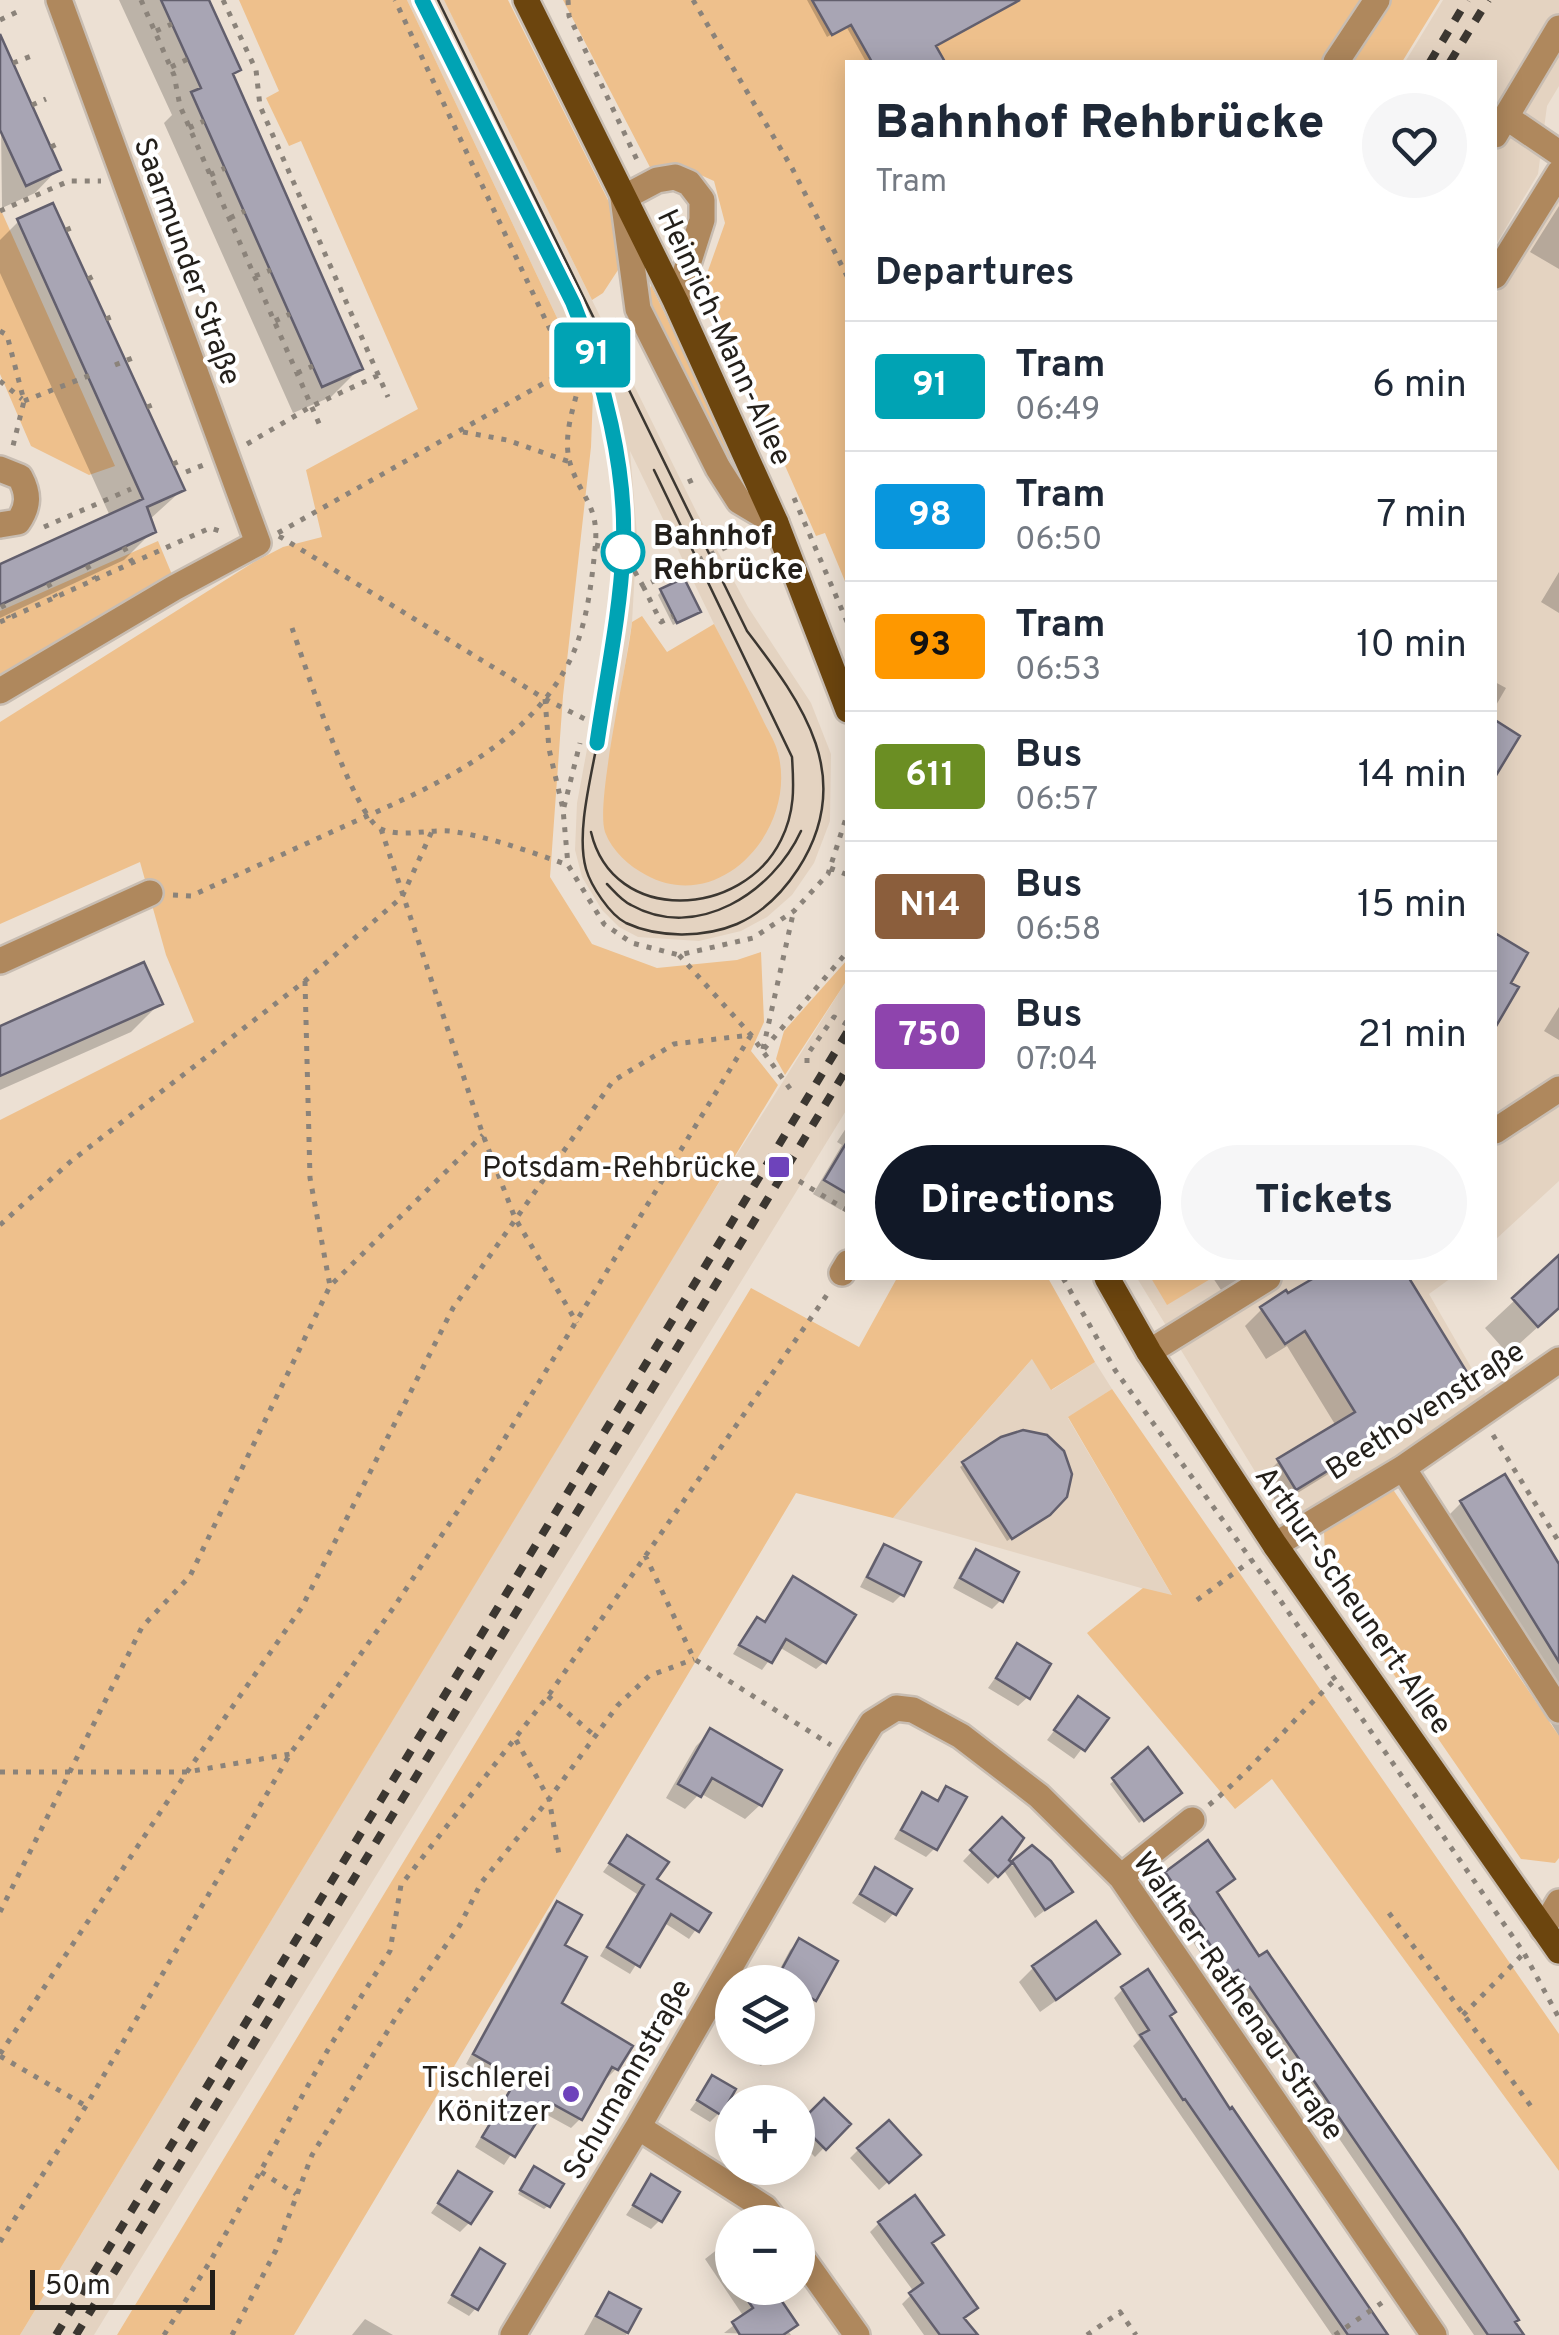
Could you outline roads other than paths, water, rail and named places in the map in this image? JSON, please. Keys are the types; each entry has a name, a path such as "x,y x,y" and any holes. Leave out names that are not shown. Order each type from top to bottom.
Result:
{"main road":[{"name":"Heinrich-Mann-Allee","path":"526,0 676,302 776,523 845,702"},
{"name":"Arthur-Scheunert-Allee","path":"1108,1280 1148,1352 1275,1545 1559,1952"}],"street":[{"name":"Saarmunder Straße","path":"0,691 258,543 59,0"},
{"path":"1337,60 1377,0"},
{"path":"1559,28 1500,126 1559,152"},
{"path":"1497,273 1559,173"},
{"path":"676,302 704,210 697,191 682,180 665,178 624,198 638,310 718,468 739,501 776,523"},
{"path":"0,525 18,522 26,510 27,490 20,477 4,469"},
{"path":"0,961 150,893"},
{"path":"1497,1130 1559,1090"},
{"path":"1148,1352 1265,1280"},
{"name":"Beethovenstraße","path":"1275,1545 1403,1468 1559,1360"},
{"path":"1403,1468 1559,1710"},
{"name":"Schumannstraße","path":"513,2335 638,2128 851,1757 872,1723 896,1708"},
{"name":"Walther-Rathenau-Straße","path":"896,1708 912,1710 961,1736 1038,1796 1121,1877 1434,2335"},
{"path":"1121,1877 1192,1820"},
{"path":"1543,1929 1559,1902"},
{"path":"638,2128 760,2205"},
{"path":"815,2276 857,2335"}],"tram line":[{"path":"422,0 573,303 612,426 622,492 623,554 584,817 586,869 602,899 626,923 666,934 724,929 755,914 779,894 815,836 823,804 823,773 816,743 787,686 747,631 438,0"},
{"name":"91","path":"422,0 573,303 602,390 620,491 623,552 597,743"},
{"path":"591,832 604,863 625,884 651,896 680,900 710,897 738,885 763,866 786,830 791,809 792,757 654,470"},
{"path":"607,884 628,903 656,915 681,918 706,914 730,905 772,874 801,831"}],"railway":[{"path":"1431,60 1467,0"},
{"path":"1451,60 1488,0"},
{"path":"56,2335 845,1036"},
{"path":"76,2335 845,1072"}],"place":[{"name":"Bahnhof Rehbrücke","path":"623,552"},
{"name":"Potsdam-Rehbrücke","path":"779,1167"},
{"name":"Tischlerei Könitzer","path":"571,2094"}]}
